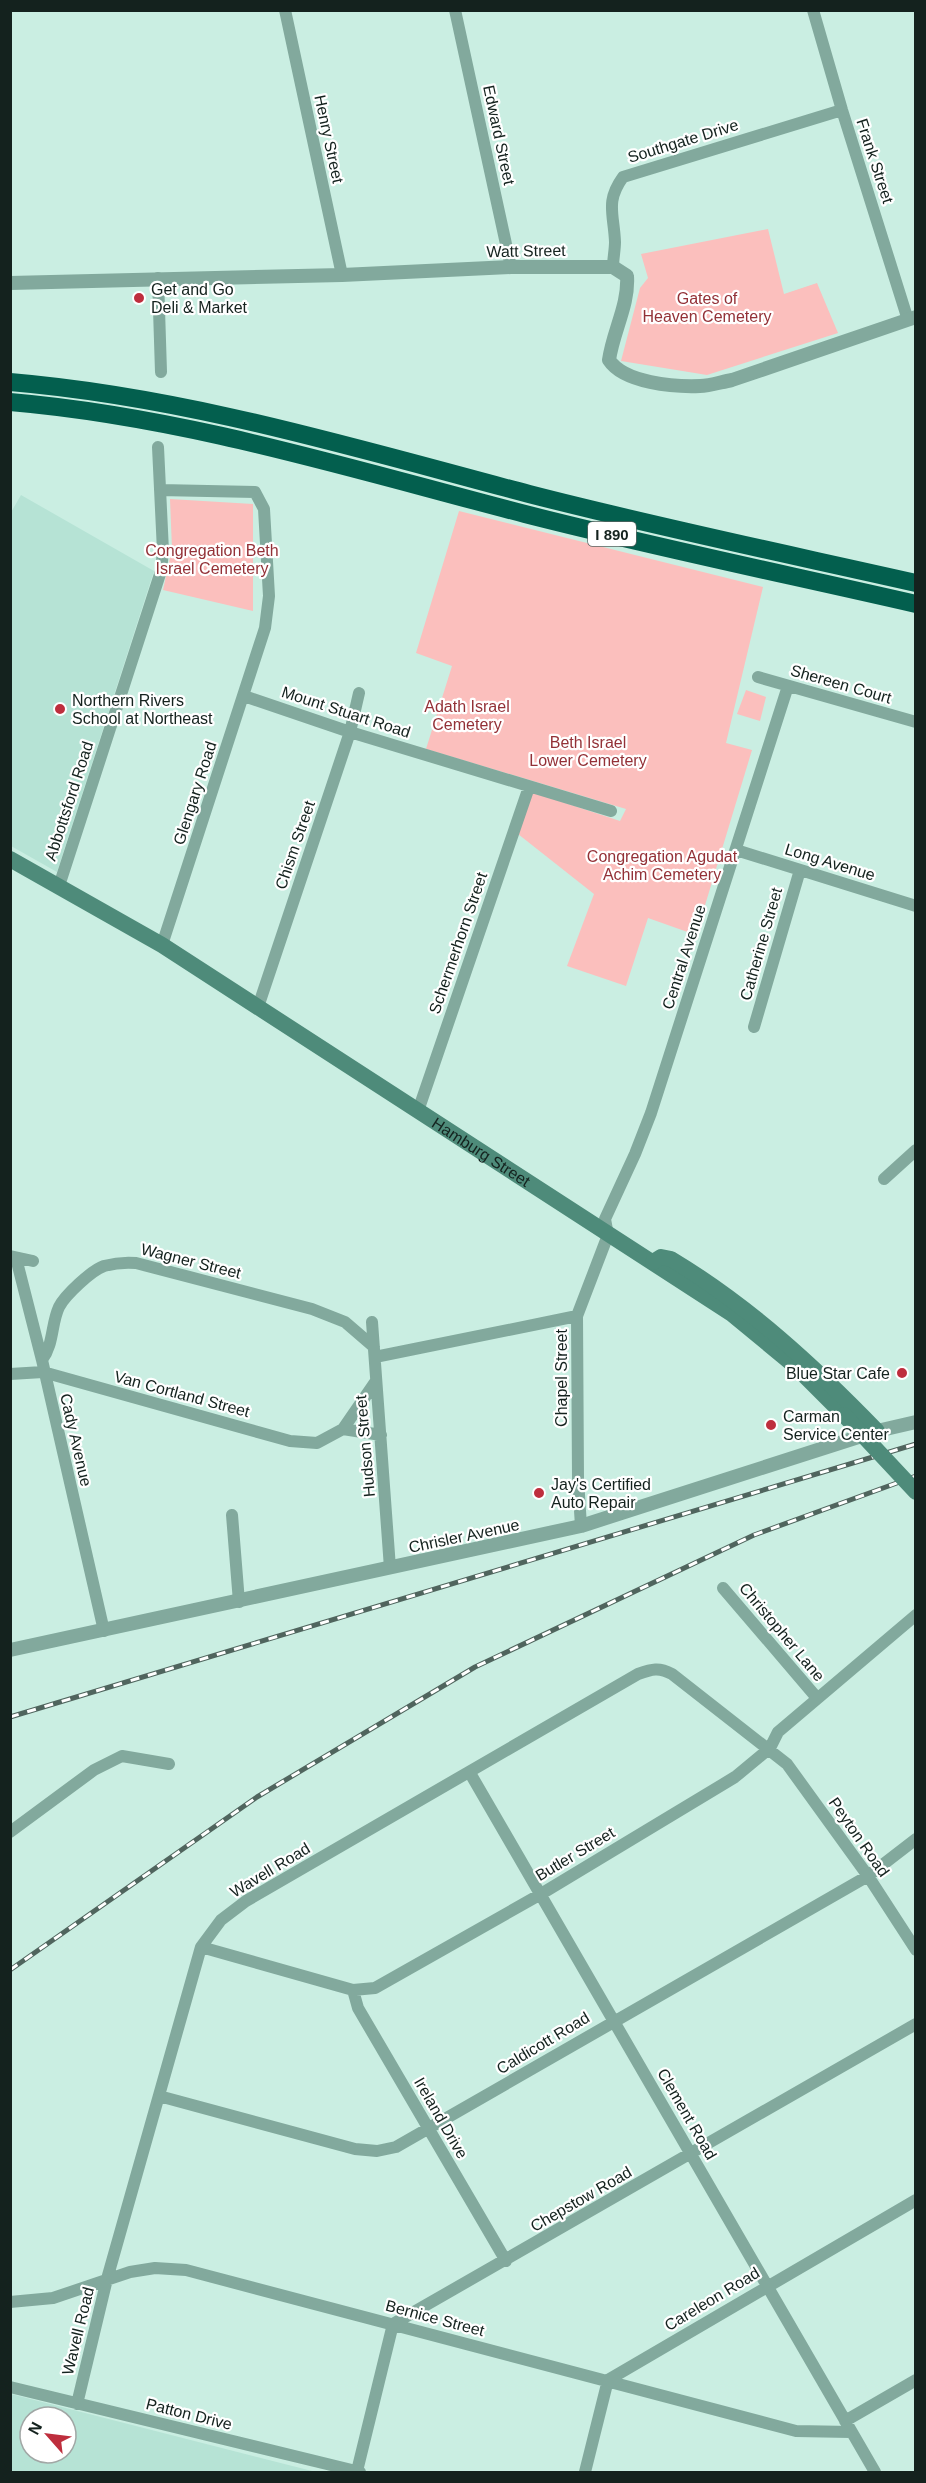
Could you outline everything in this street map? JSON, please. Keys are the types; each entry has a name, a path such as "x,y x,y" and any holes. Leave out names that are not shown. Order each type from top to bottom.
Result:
{"highway":[{"name":"I 890","path":"10,382 105,393 209,411 573,504 915,583"},
{"name":"I 890","path":"10,402 136,418 239,439 548,519 915,604"}],"main road":[{"name":"Hamburg Street","path":"10,859 162,945 732,1314 795,1366 915,1492"},
{"path":"653,1262 661,1257 671,1259 762,1322 802,1356 877,1431"}],"street":[{"name":"Henry Street","path":"285,10 342,275"},
{"name":"Edward Street","path":"455,10 511,267"},
{"name":"Frank Street","path":"813,10 842,110 912,319"},
{"name":"Southgate Drive","path":"613,267 615,243 610,202 615,188 623,177 842,110"},
{"name":"Watt Street","path":"10,283 342,275 511,267 613,267"},
{"path":"613,267 627,276 628,293 609,360 615,369 632,377 656,382 700,386 732,380 912,319"},
{"path":"158,278 161,372"},
{"name":"Abbottsford Road","path":"59,886 161,571 163,551 158,447"},
{"name":"Glengary Road","path":"160,490 255,492 264,509 269,596 265,628 162,945"},
{"name":"Shereen Court","path":"758,677 915,722"},
{"name":"Central Avenue","path":"609,1235 605,1220 651,1113 788,686"},
{"name":"Chism Street","path":"258,1007 350,732 359,693"},
{"name":"Mount Stuart Road","path":"244,696 350,732 610,811"},
{"name":"Schermerhorn Street","path":"418,1111 529,787"},
{"name":"Long Avenue","path":"736,850 915,906"},
{"name":"Catherine Street","path":"754,1027 800,870"},
{"path":"884,1179 915,1149"},
{"name":"Chapel Street","path":"581,1526 578,1479 577,1316 609,1235"},
{"path":"13,1257 33,1261"},
{"name":"Cady Avenue","path":"13,1257 42,1366 104,1631"},
{"name":"Wagner Street","path":"42,1366 48,1352 58,1307 67,1294 101,1267 123,1262 136,1263 312,1309 345,1322 375,1352"},
{"path":"375,1352 577,1316"},
{"name":"Hudson Street","path":"372,1322 390,1569"},
{"name":"Van Cortland Street","path":"10,1374 42,1366 290,1441 317,1443 343,1429 376,1381"},
{"name":"Chrisler Avenue","path":"10,1650 581,1526 877,1431 915,1422"},
{"path":"343,1429 381,1435"},
{"path":"232,1515 239,1602"},
{"name":"Christopher Lane","path":"723,1588 817,1698"},
{"name":"Butler Street","path":"201,1947 353,1990 375,1988 542,1894 735,1778 770,1748 778,1732 915,1615"},
{"name":"Wavell Road","path":"76,2404 107,2279 201,1947 221,1920 246,1901 651,1669 661,1668 672,1674 770,1748"},
{"name":"Peyton Road","path":"770,1748 787,1764 868,1876 915,1950"},
{"path":"10,1832 94,1770 122,1756 169,1764"},
{"name":"Clement Road","path":"470,1773 875,2472"},
{"name":"Caldicott Road","path":"159,2096 355,2150 377,2151 396,2147 868,1876 915,1839"},
{"name":"Ireland Drive","path":"353,1990 358,2008 506,2261"},
{"name":"Chepstow Road","path":"393,2324 915,2024"},
{"name":"Careleon Road","path":"608,2380 915,2200"},
{"name":"Bernice Street","path":"10,2302 53,2298 130,2272 155,2268 186,2270 796,2431 848,2427"},
{"path":"358,2472 393,2324"},
{"path":"585,2472 608,2380"},
{"path":"848,2427 915,2380"},
{"name":"Patton Drive","path":"10,2387 358,2472"}],"shaded area":[{"name":"Northern Rivers School at Northeast","path":"21,495 154,571 57,872 11,846 10,514"},
{"path":"10,2394 53,2405 18,2405 18,2465 78,2465 78,2411 316,2472 11,2472"}],"green space":[{"name":"Gates of Heaven Cemetery","path":"768,229 784,294 817,283 838,333 707,375 621,361 640,288 648,278 641,254"},
{"name":"Congregation Beth Israel Cemetery","path":"170,499 253,504 253,611 163,590 172,549"},
{"path":"459,511 763,587 726,743 752,750 696,935 648,918 626,986 567,966 594,894 518,834 532,792 620,821 626,809 426,749 452,666 416,653"},
{"path":"746,690 766,697 760,721 737,714"}],"railway":[{"path":"10,1717 916,1444"},
{"path":"10,1970 257,1797 475,1667 754,1535 916,1476"}],"place":[{"name":"Get and Go Deli & Market","path":"139,298"},
{"name":"Northern Rivers School at Northeast","path":"60,709"},
{"name":"Blue Star Cafe","path":"902,1373"},
{"name":"Carman Service Center","path":"771,1425"},
{"name":"Jay's Certified Auto Repair","path":"539,1493"}],"park label":[{"name":"Adath Israel Cemetery","path":"467,715"},
{"name":"Beth Israel Lower Cemetery","path":"588,751"},
{"name":"Congregation Agudat Achim Cemetery","path":"662,865"}]}
